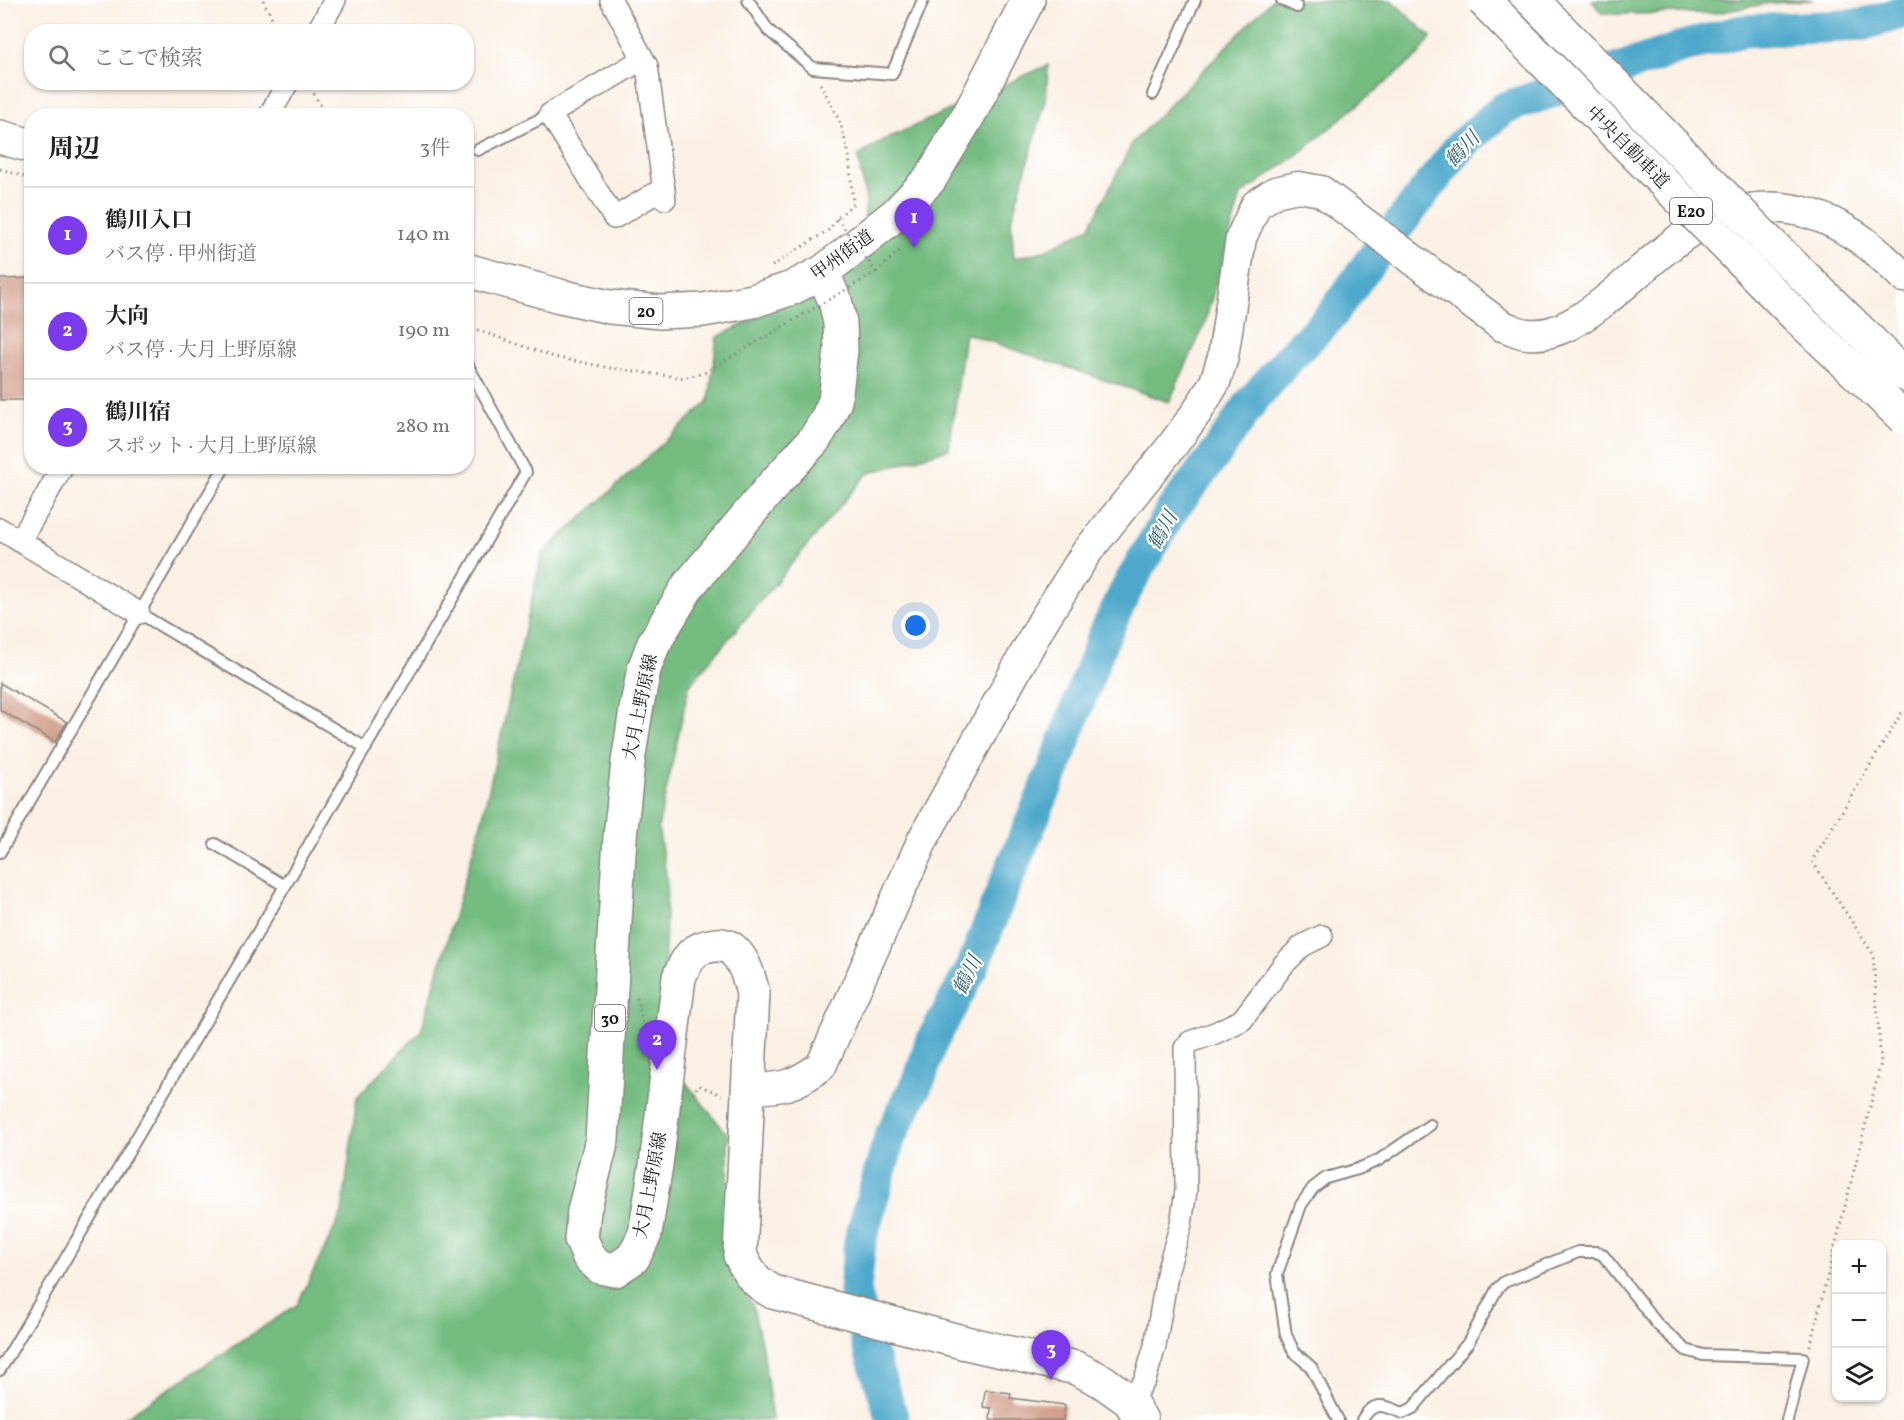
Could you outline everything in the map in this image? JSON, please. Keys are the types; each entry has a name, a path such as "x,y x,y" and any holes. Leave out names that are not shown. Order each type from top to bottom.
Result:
{"main road":[{"name":"甲州街道","path":"474,272 610,307 662,312 703,310 753,301 792,288 823,272 896,214 930,179 971,111 1028,0"},
{"name":"中央自動車道","path":"1484,0 1796,316 1904,418"},
{"name":"中央自動車道","path":"1532,0 1759,232 1904,374"},
{"path":"0,137 24,144"},
{"name":"大月上野原線","path":"823,272 836,303 840,323 841,350 835,401 814,440 688,586 654,643 645,669 627,762 620,837 602,1140 584,1211 581,1239 589,1257 600,1267 615,1270 633,1258 645,1233 656,1165 679,977 687,959 701,947 720,944 733,950 746,968 753,993 740,1255 749,1273 760,1285 773,1292 966,1343 1076,1368 1102,1381 1135,1411"}],"street":[{"path":"322,24 335,0"},
{"path":"611,0 647,66 665,193 614,218 550,114 643,59"},
{"path":"273,108 284,90"},
{"path":"748,1098 802,1080 821,1066 923,839 1043,621 1086,553 1172,446 1215,382 1223,357 1241,238 1256,205 1275,192 1298,187 1321,191 1502,326 1528,334 1555,332 1582,318 1686,234 1721,215 1749,209 1771,207 1798,210 1824,219 1851,232 1873,248 1904,277"},
{"path":"20,541 58,474"},
{"path":"0,528 139,614"},
{"path":"1135,1411 1155,1346 1168,1269 1181,1224 1186,1191 1185,1048 1191,1042 1215,1034 1242,1020 1284,964 1302,946 1322,936"}],"lane":[{"path":"748,0 768,30 813,68 892,75 923,0"},
{"path":"1153,94 1195,0"},
{"path":"1282,0 1297,7"},
{"path":"478,150 550,114"},
{"path":"0,1370 526,472 474,377"},
{"path":"0,852 220,474"},
{"path":"139,614 366,748"},
{"path":"215,843 285,886"},
{"path":"1338,1420 1311,1367 1294,1352 1286,1335 1277,1274 1301,1205 1313,1188 1326,1178 1379,1160 1430,1125"},
{"path":"1362,1420 1373,1407 1382,1405 1405,1416 1468,1343 1497,1289 1504,1282 1529,1270 1586,1251 1603,1255 1653,1319 1686,1350 1703,1355 1803,1358 1787,1420"}],"path":[{"path":"263,0 275,24"},
{"path":"763,272 830,229 837,218 853,204 849,155 840,122 813,68"},
{"path":"311,90 322,108"},
{"path":"0,169 24,176"},
{"path":"837,218 876,272"},
{"path":"474,329 554,357 684,378 706,372 876,272 907,244"},
{"path":"1803,1358 1810,1345 1819,1315 1881,1063 1873,954 1812,861 1904,709"},
{"path":"687,1097 692,1097 698,1085 748,1098"}],"green space":[{"path":"1272,0 1391,0 1431,37 1418,56 1293,158 1241,195 1204,326 1169,402 965,333 949,449 867,474 689,686 658,828 667,879 662,1053 728,1135 729,1257 733,1279 752,1303 764,1356 772,1420 121,1420 297,1305 342,1213 357,1097 421,1031 482,820 542,554 709,401 717,337 859,269 866,202 858,156 884,140 1048,65 1046,100 1011,220 1014,258 1044,251 1089,228 1133,142"},
{"path":"1592,0 1813,0 1765,4 1716,13 1602,14"}],"building":[{"path":"24,278 24,400 0,400 0,279"},
{"path":"0,683 67,722 55,742 0,710"},
{"path":"985,1390 1011,1393 1010,1398 1065,1405 1063,1420 990,1420 991,1408 983,1407"}],"waterway":[{"name":"鶴川","path":"893,1420 868,1344 855,1290 860,1241 890,1137 921,1075 930,1045 972,968 1053,771 1102,640 1127,588 1172,510 1214,456 1252,401 1291,356 1331,316 1461,145 1504,108 1686,46 1742,31 1861,25 1904,12"}],"place":[{"name":"鶴川入口","path":"914,248"},
{"name":"大向","path":"657,1070"},
{"name":"鶴川宿","path":"1051,1380"}]}
